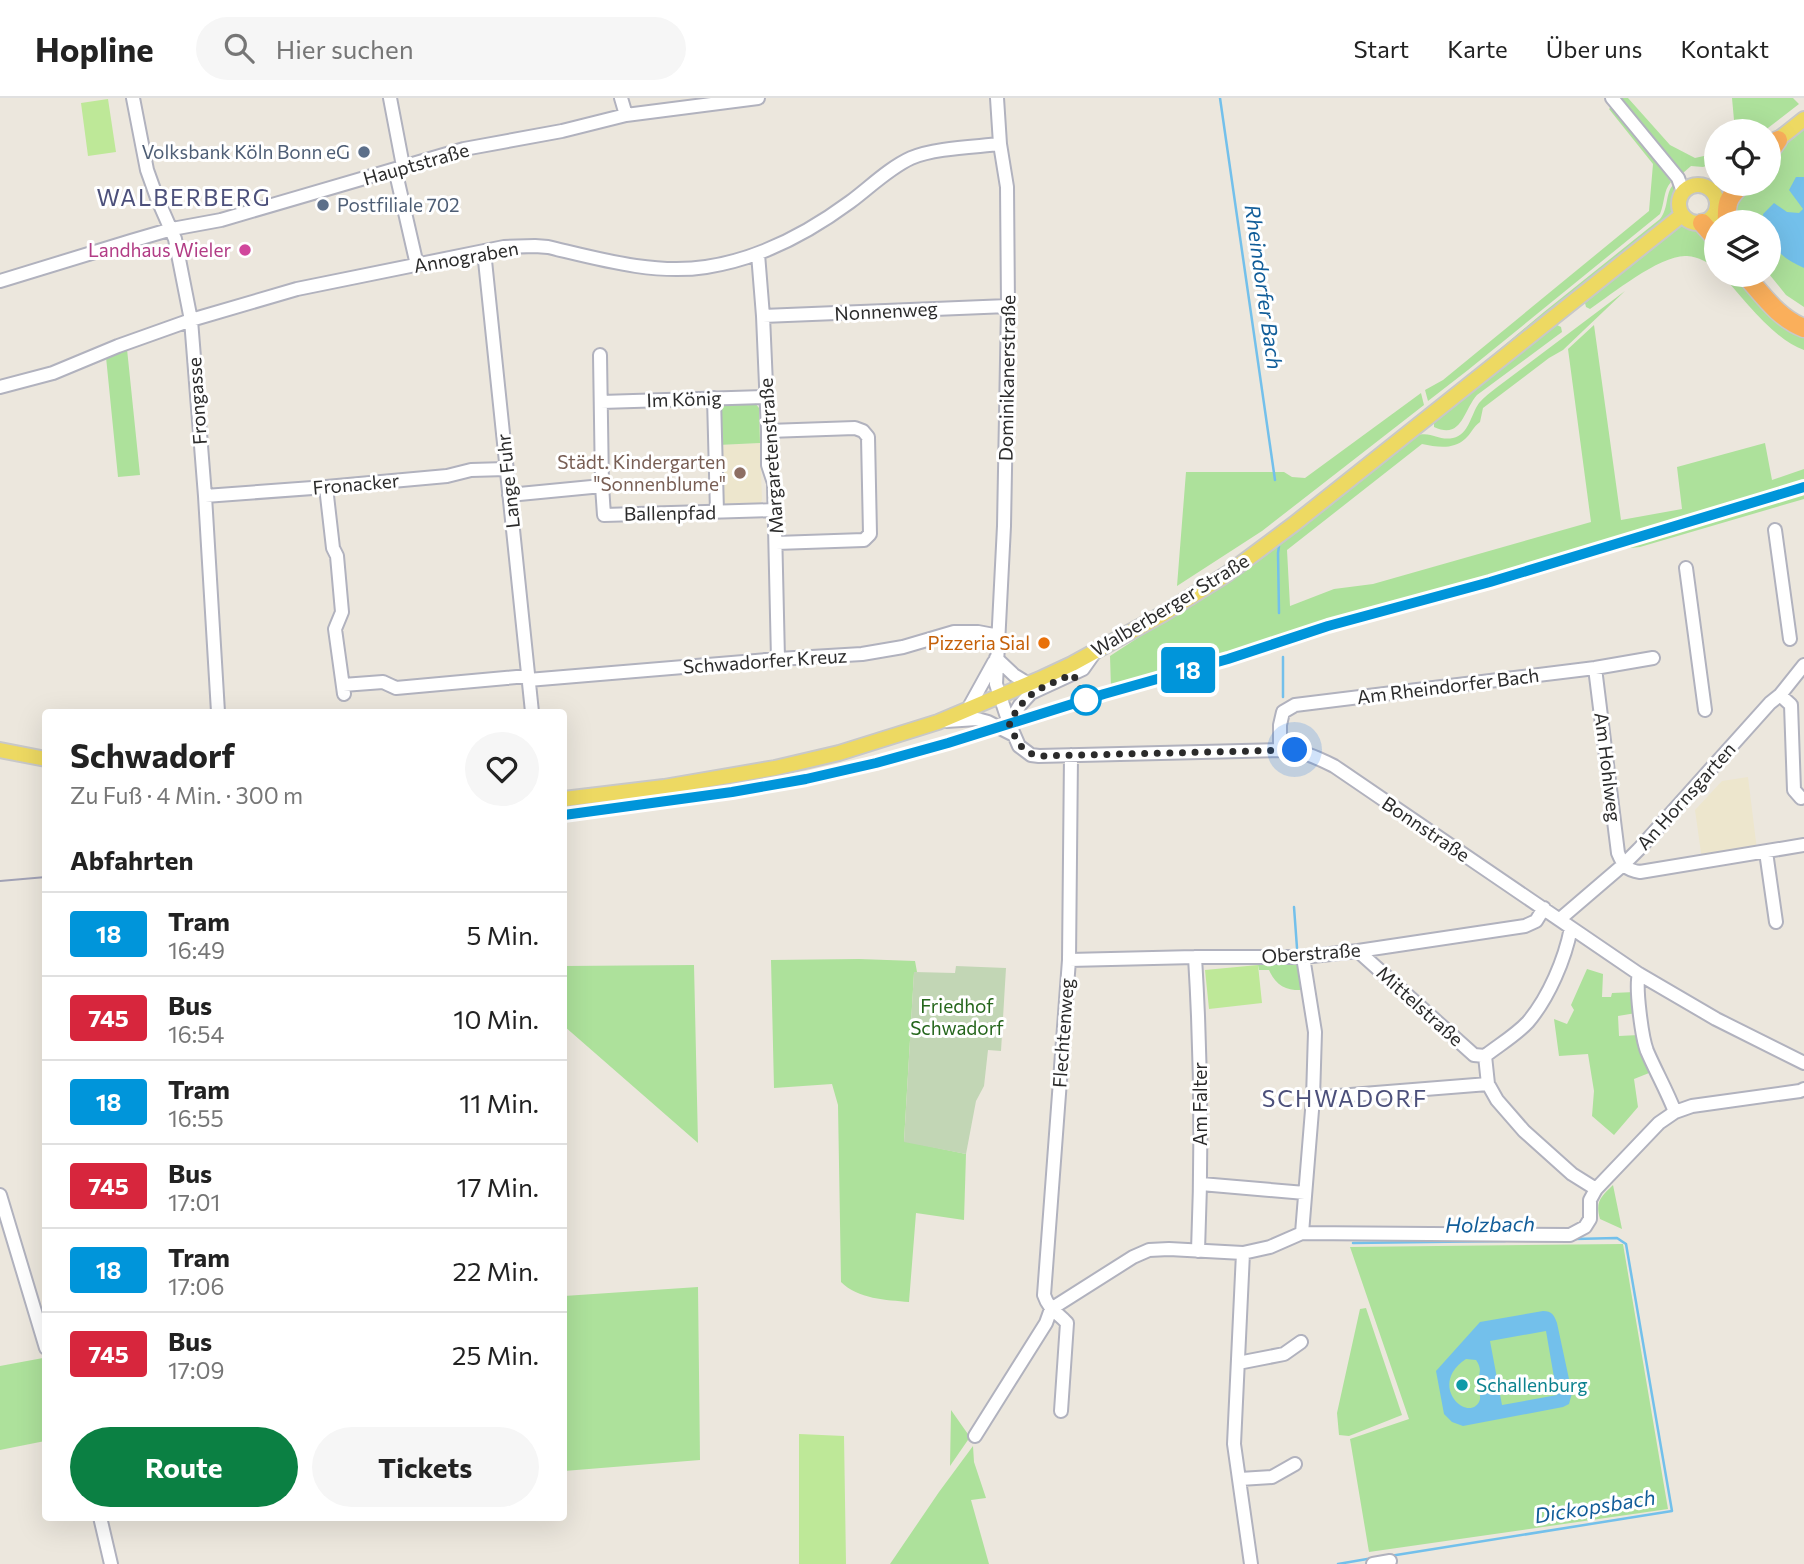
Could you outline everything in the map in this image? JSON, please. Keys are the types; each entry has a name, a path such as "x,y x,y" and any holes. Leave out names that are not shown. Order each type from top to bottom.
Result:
{"highway":[{"path":"1756,287 1781,316 1804,328"},
{"path":"1771,287 1783,301 1804,315"}],"main road":[{"path":"1781,139 1804,119"},
{"path":"1704,187 1694,186 1684,192 1679,203 1686,220 1693,223 1704,222"},
{"name":"Walberberger Straße","path":"567,799 664,787 775,768 839,753 972,714 999,695 1095,652 1227,574 1682,215"},
{"path":"0,750 42,758"}],"street":[{"name":"Frongasse","path":"133,98 147,170 172,229 191,320 218,709"},
{"path":"390,98 399,168 417,265"},
{"path":"621,98 626,114"},
{"name":"Hauptstraße","path":"0,281 172,229 222,220 464,149 562,131 626,114 758,98"},
{"name":"Dominikanerstraße","path":"997,98 1000,144 1007,187 1008,306 1004,526 996,659 999,695"},
{"path":"1612,98 1678,178 1684,192"},
{"name":"Annograben","path":"0,387 53,373 191,320 297,289 504,247 535,246 674,270 734,262 758,254 809,229 911,158 929,153 1000,144"},
{"name":"Lange Fuhr","path":"484,251 532,709"},
{"name":"Margaretenstraße","path":"758,254 768,465 774,483 778,659"},
{"name":"Nonnenweg","path":"763,316 1008,306"},
{"path":"600,355 602,486"},
{"name":"Im König","path":"601,402 766,397"},
{"path":"714,398 717,512"},
{"path":"768,431 855,428 863,430 868,436 870,534 864,540 776,543"},
{"name":"Fronacker","path":"205,496 447,476 471,470 506,469"},
{"name":"Ballenpfad","path":"509,495 602,486 604,515 775,510"},
{"name":"Schwadorfer Kreuz","path":"326,487 342,611 335,629 344,690 383,682 396,688 862,654 903,647 954,632 978,632 999,636"},
{"path":"1775,530 1790,639"},
{"path":"1686,568 1705,710"},
{"path":"1012,729 1020,705 1031,693 1083,668 1095,652"},
{"name":"Am Rheindorfer Bach","path":"1280,750 1283,712 1295,705 1595,668 1653,658"},
{"path":"996,659 1027,684"},
{"name":"Dominikanerstraße","path":"972,714 996,659"},
{"name":"An Hornsgarten","path":"1560,919 1623,865 1780,695 1804,665"},
{"name":"Am Hohlweg","path":"1595,668 1618,853 1623,865"},
{"path":"999,695 1012,729"},
{"path":"1780,695 1791,705 1794,790 1801,798"},
{"name":"Bonnstraße","path":"972,714 1012,729 1019,746 1039,756 1280,750 1311,754 1334,766 1639,974 1716,1019 1804,1063"},
{"name":"Flechtenweg","path":"1061,1411 1067,1323 1046,1304 1044,1295 1069,960 1071,755"},
{"path":"1623,865 1640,872 1804,845"},
{"path":"1766,852 1776,922"},
{"name":"Oberstraße","path":"1069,960 1303,957 1358,951 1525,926 1536,921 1544,908"},
{"path":"1571,928 1568,947 1544,1002 1526,1024 1485,1056 1488,1083 1497,1100 1524,1131 1572,1174 1596,1189"},
{"name":"Mittelstraße","path":"1358,951 1474,1055 1485,1056"},
{"name":"Am Falter","path":"1195,957 1200,1035 1201,1184 1198,1251"},
{"path":"1302,1233 1314,1098 1315,1032 1303,957"},
{"path":"1639,974 1637,991 1646,1048 1675,1112"},
{"path":"1314,1098 1488,1083"},
{"path":"975,1436 1046,1323 1051,1309 1133,1257 1149,1250 1243,1253 1270,1247 1302,1233 1570,1235 1585,1227 1590,1219 1590,1200 1596,1189 1659,1123 1675,1112 1692,1106 1804,1089"},
{"path":"1201,1184 1305,1193"},
{"path":"0,1195 42,1335"},
{"path":"1243,1253 1234,1444 1251,1564"},
{"path":"1238,1363 1284,1354 1301,1342"},
{"path":"1240,1479 1272,1477 1294,1464"},
{"path":"101,1521 111,1564"},
{"path":"1373,1564 1390,1561"}],"shaded area":[{"name":"Städt. Kindergarten \"Sonnenblume\"","path":"760,443 760,504 721,506 718,445"},
{"path":"1748,777 1757,850 1702,860 1695,810 1722,781"}],"green space":[{"path":"1619,98 1628,98 1670,145 1695,158 1704,156 1704,167 1691,166 1683,173"},
{"path":"1732,98 1793,98 1799,104 1780,119 1734,119"},
{"path":"108,99 116,152 88,156 81,103"},
{"path":"1616,108 1671,182 1660,214 1428,401 1425,390 1443,380 1649,211 1653,164 1609,109"},
{"path":"1804,127 1804,307 1780,287 1781,210 1733,210 1733,200 1736,196 1781,196 1781,147"},
{"path":"1673,185 1676,201 1668,216 1451,390 1660,219"},
{"path":"1686,224 1700,226 1704,230 1704,261 1687,256 1664,261 1637,276 1590,309 1586,307 1585,303"},
{"path":"1732,287 1746,287 1775,320 1804,338 1804,350 1781,337"},
{"path":"1625,291 1563,350 1483,408 1480,422 1465,439 1450,446 1422,444 1287,550 1290,606 1334,589 1373,584 1591,522 1568,349 1594,325 1621,520 1682,509 1677,467 1765,443 1772,480 1804,469 1804,482 1111,688 1110,656 1237,573 1414,436 1425,434 1447,439 1463,433 1485,397"},
{"path":"1557,325 1562,332 1477,395 1456,427 1443,430 1434,427 1434,421 1471,390"},
{"path":"127,349 140,475 118,477 106,357"},
{"path":"1421,393 1424,405 1262,531 1177,586 1186,472 1284,472 1292,477 1305,478"},
{"path":"755,403 759,408 760,443 718,445 718,405"},
{"path":"1804,492 1804,499 1640,547 1611,550"},
{"path":"771,960 915,961 917,972 914,973 904,1141 966,1154 964,1220 916,1213 909,1302 864,1295 841,1282 838,1105 832,1084 774,1088"},
{"path":"1262,961 1295,963 1299,967 1304,990 1292,990 1279,984 1269,970 1259,970 1258,965"},
{"path":"694,965 698,1143 567,1029 567,966"},
{"path":"1258,965 1262,1003 1209,1009 1205,970"},
{"name":"Friedhof Schwadorf","path":"956,966 1006,968 1001,1051 988,1050 984,1086 976,1101 966,1154 904,1142 914,972 955,973"},
{"path":"1587,969 1603,974 1602,997 1611,997 1612,993 1635,992 1636,1013 1618,1016 1619,1036 1639,1035 1654,1071 1634,1079 1638,1107 1614,1135 1592,1116 1594,1091 1588,1054 1559,1056 1554,1019 1567,1024 1574,1010 1571,1005"},
{"path":"1613,1185 1622,1229 1600,1219 1600,1200"},
{"path":"1623,1244 1668,1509 1369,1552 1350,1439 1409,1419 1350,1247"},
{"path":"698,1287 700,1460 567,1471 567,1296"},
{"path":"1366,1308 1402,1415 1349,1436 1339,1435 1337,1413 1360,1309"},
{"path":"42,1358 42,1442 0,1450 0,1366"},
{"path":"951,1410 970,1437 950,1466"},
{"path":"799,1434 844,1436 846,1564 799,1564"},
{"path":"973,1446 974,1462 986,1498 971,1500 989,1564 890,1564 939,1492"}],"water":[{"path":"1796,177 1804,177 1804,268 1781,254 1781,210 1767,210 1774,203 1787,212 1799,213 1803,209 1789,190"},
{"path":"1543,1311 1552,1314 1557,1323 1572,1393 1569,1404 1463,1426 1452,1422 1444,1414 1436,1371 1480,1322","holes":["1546,1331 1557,1395 1502,1405 1490,1341","1466,1359 1476,1360 1480,1367 1480,1400 1473,1407 1466,1408 1453,1398 1450,1390 1450,1380 1455,1369"]}],"waterway":[{"name":"Rheindorfer Bach","path":"1220,98 1275,480"},
{"name":"Holzbach","path":"1279,546 1279,613"},
{"name":"Holzbach","path":"1283,657 1283,697"},
{"name":"Holzbach","path":"1294,907 1297,948"},
{"name":"Dickopsbach","path":"1390,1556 1672,1511 1626,1244 1617,1238 1574,1239"},
{"name":"Holzbach","path":"1353,1243 1505,1241"},
{"name":"Dickopsbach","path":"1338,1564 1373,1558"}],"tram line":[{"path":"567,815 731,792 876,763 1804,487"},
{"name":"18","path":"567,815 732,792 876,763 1228,659 1328,626 1490,582 1804,487"},
{"path":"0,881 42,877"}],"place":[{"name":"Volksbank Köln Bonn eG","path":"364,152"},
{"name":"Postfiliale 702","path":"323,205"},
{"name":"Landhaus Wieler","path":"245,250"},
{"name":"Städt. Kindergarten \"Sonnenblume\"","path":"740,473"},
{"name":"Pizzeria Sial","path":"1044,643"},
{"name":"Schallenburg","path":"1462,1385"}],"district":[{"name":"WALBERBERG","path":"184,198"},
{"name":"SCHWADORF","path":"1345,1099"}],"route":[{"path":"1086,700 1073,674 1031,693 1009,723 1019,746 1039,756 1295,750"}]}
